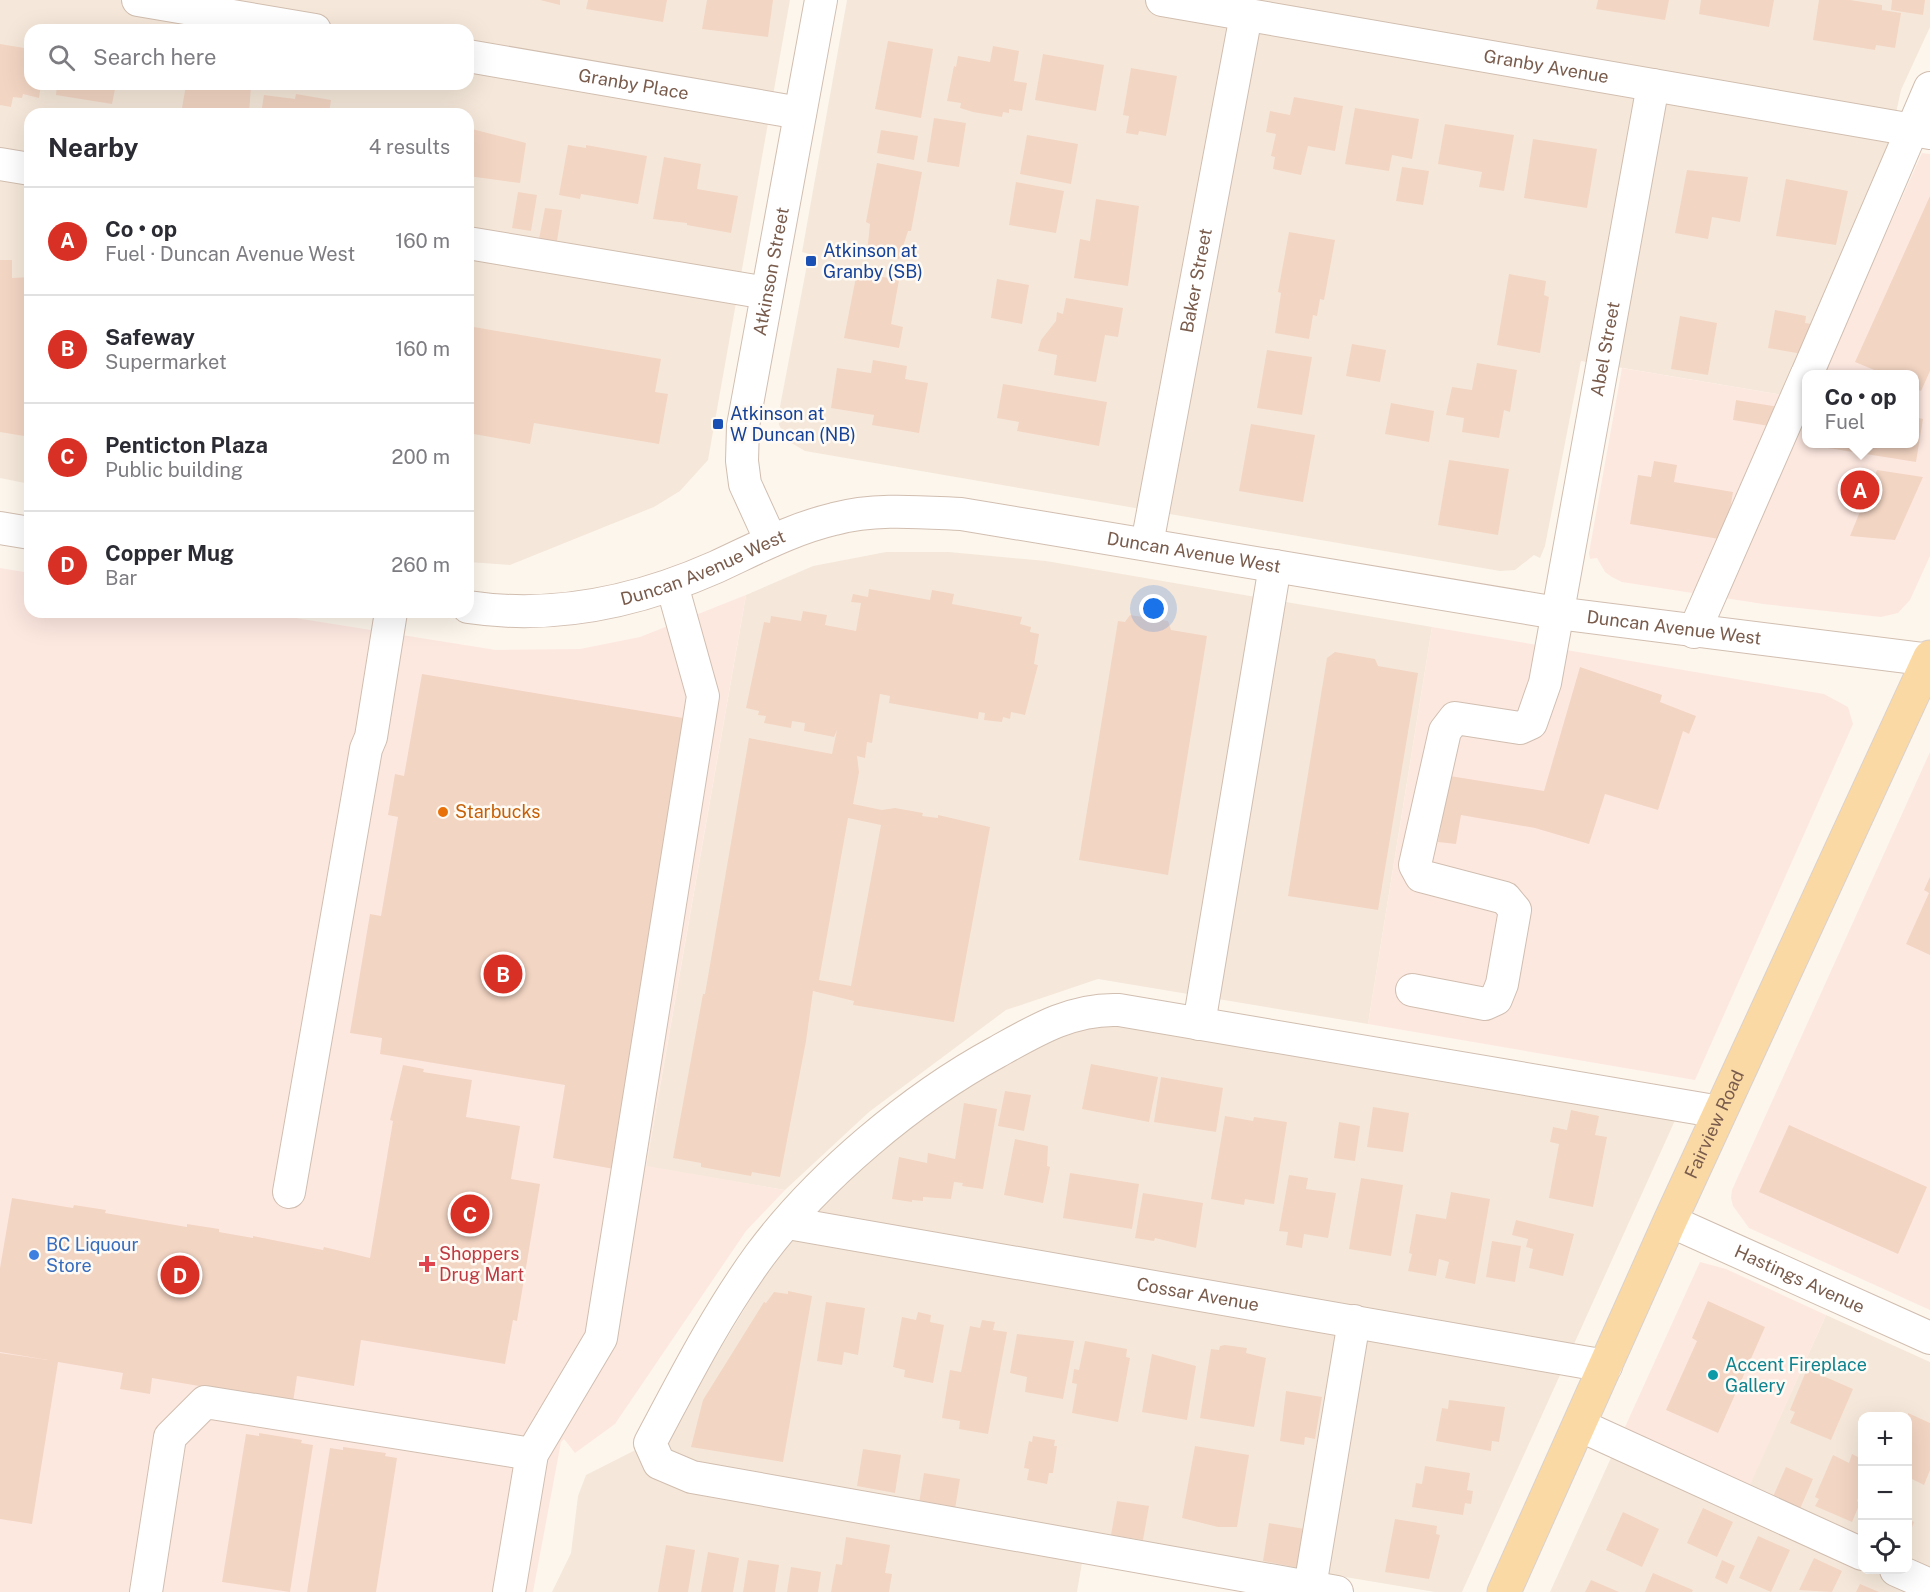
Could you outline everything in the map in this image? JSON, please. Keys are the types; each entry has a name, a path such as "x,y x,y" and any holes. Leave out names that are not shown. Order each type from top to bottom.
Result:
{"main road":[{"name":"Fairview Road","path":"1504,1592 1670,1221 1930,659"}],"street":[{"path":"138,0 280,24"},
{"name":"Atkinson Street","path":"771,541 745,484 742,461 743,426 821,0"},
{"name":"Granby Avenue","path":"1162,0 1921,132"},
{"name":"Baker Street","path":"1147,544 1246,15"},
{"name":"Granby Place","path":"474,57 800,113"},
{"name":"Abel Street","path":"1412,990 1485,1004 1496,999 1502,984 1515,910 1505,898 1421,876 1415,865 1445,731 1455,718 1520,728 1532,723 1545,683 1653,85"},
{"path":"1808,370 1898,167 1921,132 1930,88"},
{"path":"0,164 24,168"},
{"path":"474,244 767,293"},
{"path":"1694,632 1802,384"},
{"name":"Duncan Avenue West","path":"474,608 503,611 557,611 626,599 672,585 771,541 836,518 911,511 961,514 1557,613 1694,632 1930,659"},
{"path":"0,528 24,532"},
{"path":"1199,1024 1275,566"},
{"path":"509,1592 532,1454 601,1338 603,1327 703,696 672,585"},
{"path":"290,1192 349,834 370,737 390,618"},
{"path":"1354,1322 1324,1590 785,1495 692,1476 659,1463 650,1443 700,1349 761,1255 788,1223 856,1154 912,1105 969,1067 1045,1025 1098,1009 1119,1010 1720,1112"},
{"name":"Hastings Avenue","path":"1670,1221 1930,1338"},
{"name":"Cossar Avenue","path":"788,1223 1606,1366"},
{"path":"146,1592 170,1437 205,1402 532,1454"},
{"path":"1579,1425 1858,1552"},
{"path":"1907,1574 1930,1585"}],"shaded area":[{"path":"0,0 790,0 708,460 680,491 654,507 510,565 474,562 474,108 24,108 24,483 0,478"},
{"path":"847,0 1930,0 1930,27 1901,90 1884,169 1783,395 1581,361 1545,546 1540,558 1534,555 1515,570 1500,571 805,451 788,441 779,425 778,417 809,254 802,252"},
{"path":"1922,153 1930,154 1930,556 1910,600 1898,613 1881,617 1763,604 1622,582 1605,572 1597,558 1590,559 1589,553 1622,368 1802,398 1802,448 1919,448 1919,370 1825,370"},
{"path":"886,552 949,552 1046,561 1432,627 1368,1024 1098,979 1006,1010 869,1112 785,1190 646,1167 746,595 813,566"},
{"path":"0,568 24,572 24,618 296,618 496,650 580,649 640,637 746,595 646,1166 785,1190 746,1231 615,1424 575,1453 564,1439 561,1442 533,1592 0,1592"},
{"path":"1432,627 1824,694 1848,707 1853,724 1695,1080 1368,1024"},
{"path":"1930,752 1930,1310 1749,1228 1733,1206 1731,1198 1732,1190"},
{"path":"1099,1021 1677,1116 1462,1592 1435,1592 1087,1534 1077,1592 552,1592 571,1553 578,1496 586,1475 669,1433 778,1254 830,1196 869,1157 948,1096 1047,1037"},
{"path":"1700,1262 1726,1269 1826,1315 1745,1496 1620,1438"},
{"path":"1826,1315 1930,1362 1930,1592 1550,1592 1620,1438 1744,1496"}],"building":[{"path":"540,0 560,0 560,5"},
{"path":"588,0 667,0 663,22 586,9"},
{"path":"707,0 773,0 768,37 702,29"},
{"path":"1598,0 1669,0 1665,20 1596,9"},
{"path":"1701,0 1774,0 1769,27 1699,14"},
{"path":"1819,0 1850,0 1882,5 1882,10 1901,13 1895,48 1876,45 1875,50 1813,40"},
{"path":"1892,0 1925,0 1923,15 1891,10"},
{"path":"888,41 933,49 921,118 875,109"},
{"path":"0,44 24,48 24,90 40,90 39,98 23,94 22,98 13,97 11,107 0,105"},
{"path":"993,46 1019,51 1014,81 1027,83 1022,111 1009,109 1009,113 1003,112 1002,117 973,112 960,108 961,103 947,101 958,56 990,62"},
{"path":"1043,54 1104,65 1096,111 1035,100"},
{"path":"1131,68 1177,76 1166,136 1139,131 1138,135 1126,133 1129,116 1123,115"},
{"path":"56,90 115,90 112,104 56,95"},
{"path":"185,90 251,90 249,108 182,108"},
{"path":"296,94 331,100 330,108 262,108 264,95 295,99"},
{"path":"1294,97 1343,106 1335,151 1308,146 1301,175 1273,169 1275,157 1271,156 1276,134 1266,132 1270,111 1290,115"},
{"path":"1355,108 1419,119 1412,159 1392,155 1389,171 1345,164"},
{"path":"934,118 966,123 959,167 927,162"},
{"path":"1445,124 1514,135 1504,191 1479,187 1482,172 1438,164"},
{"path":"474,130 526,143 520,183 474,177"},
{"path":"881,130 918,136 914,160 877,153"},
{"path":"1027,135 1078,144 1071,184 1020,174"},
{"path":"1533,139 1597,149 1587,208 1524,198"},
{"path":"568,145 586,148 586,145 647,156 638,204 581,194 580,199 559,195"},
{"path":"664,157 701,164 697,189 738,196 731,233 687,225 687,223 653,219"},
{"path":"877,163 922,172 911,231 908,231 899,259 867,253 870,224 866,222"},
{"path":"1402,167 1429,171 1423,205 1396,201"},
{"path":"1687,170 1748,177 1740,222 1712,217 1708,239 1675,233"},
{"path":"1786,179 1848,191 1836,245 1776,236"},
{"path":"1016,182 1064,191 1056,233 1009,225"},
{"path":"518,192 537,195 531,231 512,228"},
{"path":"1930,196 1930,371 1921,391 1919,390 1919,370 1874,370 1855,362"},
{"path":"1096,199 1139,206 1128,286 1074,278 1080,239 1090,241"},
{"path":"545,208 562,210 557,241 539,239"},
{"path":"1289,232 1335,240 1324,300 1320,299 1317,316 1313,315 1309,339 1275,333 1281,293 1278,292"},
{"path":"0,260 12,260 12,278 24,277 24,436 0,432"},
{"path":"857,272 899,280 891,324 903,327 899,348 844,338"},
{"path":"1509,274 1546,281 1544,295 1549,297 1540,353 1497,345"},
{"path":"997,279 1029,285 1022,324 991,318"},
{"path":"1066,298 1123,308 1118,337 1105,335 1096,382 1054,375 1057,355 1038,351 1041,340 1056,321 1057,312 1063,314"},
{"path":"1775,310 1806,316 1805,323 1819,325 1814,356 1768,348"},
{"path":"1680,316 1717,323 1708,375 1671,369"},
{"path":"474,327 661,359 655,392 668,394 659,444 534,423 530,444 474,434"},
{"path":"1352,344 1386,350 1380,382 1346,376"},
{"path":"1267,350 1312,357 1302,415 1257,408"},
{"path":"873,360 907,366 905,379 928,383 919,433 872,425 874,415 831,408 837,368 871,373"},
{"path":"1477,363 1517,370 1510,412 1504,410 1499,438 1462,432 1464,418 1446,415 1452,387 1472,390"},
{"path":"1003,384 1107,402 1099,446 1017,431 1019,422 997,418"},
{"path":"1736,400 1779,407 1775,427 1733,420"},
{"path":"1391,403 1434,411 1429,442 1385,434"},
{"path":"1919,418 1923,419 1919,444"},
{"path":"1251,424 1315,435 1303,502 1239,491"},
{"path":"1828,448 1918,448 1916,462"},
{"path":"1449,460 1509,469 1498,535 1438,525"},
{"path":"1654,461 1677,465 1674,482 1733,492 1725,540 1630,524 1638,475 1651,477"},
{"path":"1877,470 1923,477 1895,540 1850,536"},
{"path":"869,589 930,600 932,590 954,594 952,604 1022,617 1020,624 1031,627 1030,632 1039,634 1034,664 1038,665 1025,715 1011,712 1010,719 1003,717 1002,722 984,720 985,713 979,712 978,719 889,703 890,696 880,694 872,743 867,742 865,758 857,756 859,772 853,804 882,810 895,808 923,813 922,816 938,818 938,815 990,827 954,1022 853,1005 854,1001 813,991 806,1041 780,1177 752,1172 751,1176 701,1167 701,1163 673,1158 703,994 705,994 749,738 832,754 837,730 834,737 804,731 805,723 792,721 791,728 764,723 766,716 758,715 759,711 746,708 764,622 770,623 771,616 801,621 803,611 827,615 825,625 856,631 861,603 851,602 853,594 868,597","holes":["848,818 881,825 851,986 819,980"]},
{"path":"1130,615 1168,621 1171,630 1207,636 1168,875 1079,860 1118,621 1125,622"},
{"path":"1335,652 1375,659 1378,666 1418,673 1378,910 1288,896 1327,658"},
{"path":"1580,667 1662,695 1660,702 1696,716 1689,734 1683,731 1658,810 1605,794 1589,844 1535,828 1461,815 1456,844 1438,842 1450,776 1544,791"},
{"path":"422,674 689,719 614,1169 553,1158 565,1085 380,1054 382,1038 350,1033 370,914 381,916 398,817 388,815 395,774 404,776"},
{"path":"1930,877 1930,955 1906,944 1929,893 1924,890"},
{"path":"1091,1064 1158,1077 1149,1122 1082,1109"},
{"path":"403,1065 424,1069 423,1072 472,1080 466,1117 520,1126 511,1179 540,1184 517,1321 513,1320 505,1364 361,1340 354,1386 297,1376 293,1402 152,1378 150,1394 120,1389 123,1373 58,1362 32,1524 0,1519 0,1353 48,1360 0,1352 0,1268 12,1198 73,1208 74,1205 106,1210 105,1213 187,1227 187,1224 219,1229 219,1232 253,1238 253,1236 323,1250 324,1247 370,1258 393,1121 390,1120"},
{"path":"1161,1077 1223,1088 1216,1132 1154,1122"},
{"path":"1005,1091 1031,1095 1024,1131 998,1126"},
{"path":"964,1103 997,1109 983,1189 962,1186 963,1183 954,1182 951,1199 923,1197 923,1201 912,1200 912,1202 892,1199 899,1157 927,1163 928,1153 955,1159"},
{"path":"1373,1107 1409,1113 1403,1152 1367,1147"},
{"path":"1571,1110 1599,1116 1595,1135 1607,1137 1593,1207 1549,1198 1559,1144 1550,1142 1553,1127 1567,1130"},
{"path":"1225,1116 1253,1121 1254,1117 1287,1122 1274,1204 1245,1199 1244,1205 1211,1199"},
{"path":"1339,1122 1360,1126 1355,1161 1334,1158"},
{"path":"1789,1125 1927,1187 1898,1254 1759,1192"},
{"path":"1015,1139 1048,1146 1047,1166 1050,1167 1043,1203 1004,1195"},
{"path":"1070,1173 1139,1184 1132,1229 1063,1218"},
{"path":"1289,1175 1308,1178 1306,1189 1336,1193 1328,1238 1304,1234 1302,1248 1286,1245 1288,1232 1279,1231"},
{"path":"1361,1178 1403,1185 1391,1256 1349,1249"},
{"path":"1451,1192 1490,1199 1475,1284 1445,1278 1449,1262 1439,1259 1436,1276 1408,1271 1416,1214 1446,1219"},
{"path":"1143,1193 1203,1203 1196,1248 1155,1238 1154,1241 1135,1238"},
{"path":"1516,1220 1574,1234 1563,1276 1529,1268 1533,1249 1526,1247 1528,1239 1512,1235"},
{"path":"1492,1241 1521,1246 1515,1282 1486,1277"},
{"path":"788,1291 812,1296 783,1462 691,1447 703,1400 764,1302 766,1303 774,1292 788,1294"},
{"name":"Accent Fireplace Gallery","path":"1708,1301 1765,1327 1718,1433 1666,1410 1697,1341 1692,1338"},
{"path":"826,1302 865,1308 858,1355 844,1352 842,1365 817,1361"},
{"path":"918,1312 931,1315 930,1322 944,1325 933,1383 904,1377 905,1370 893,1367 902,1317 916,1320"},
{"path":"982,1320 995,1322 993,1330 1007,1332 988,1434 959,1429 960,1421 942,1418 950,1370 961,1372 970,1326 980,1328"},
{"path":"1017,1334 1074,1341 1063,1399 1025,1392 1027,1377 1010,1373"},
{"path":"1085,1341 1127,1349 1126,1357 1130,1358 1118,1422 1072,1413 1077,1384 1072,1383 1074,1369 1079,1370"},
{"path":"1220,1346 1247,1348 1246,1353 1266,1358 1254,1427 1200,1418 1211,1349 1219,1350"},
{"path":"1152,1354 1196,1366 1187,1420 1142,1412"},
{"path":"1807,1369 1853,1389 1831,1440 1790,1423 1795,1412 1790,1410"},
{"path":"1286,1391 1322,1397 1315,1439 1305,1437 1304,1445 1280,1441"},
{"path":"1449,1400 1505,1407 1499,1442 1492,1441 1491,1451 1436,1441 1442,1408 1448,1409"},
{"path":"1912,1415 1930,1423 1930,1470 1924,1485 1912,1479"},
{"path":"259,1433 302,1440 301,1443 313,1445 290,1592 222,1582 246,1434 259,1436"},
{"path":"1033,1436 1055,1440 1054,1446 1057,1446 1053,1473 1049,1473 1047,1484 1027,1480 1029,1469 1024,1468 1029,1441 1032,1442"},
{"path":"1195,1446 1249,1455 1237,1527 1218,1527 1182,1518"},
{"path":"343,1447 386,1453 385,1456 397,1458 376,1592 307,1592 330,1448 343,1450"},
{"path":"863,1449 901,1455 895,1493 857,1486"},
{"path":"1852,1454 1858,1457 1858,1508 1852,1522 1815,1506 1819,1499 1815,1497 1833,1455 1849,1463"},
{"path":"1425,1466 1470,1473 1467,1490 1473,1491 1471,1504 1465,1503 1463,1515 1412,1507 1416,1483 1422,1484"},
{"path":"1786,1467 1813,1479 1799,1511 1772,1499"},
{"path":"924,1473 960,1479 955,1509 919,1503"},
{"path":"1117,1501 1149,1506 1143,1540 1111,1535"},
{"path":"1703,1508 1733,1522 1717,1557 1687,1543"},
{"path":"1623,1512 1659,1529 1642,1567 1606,1550"},
{"path":"1395,1519 1437,1526 1436,1534 1440,1535 1429,1579 1385,1572"},
{"path":"1269,1523 1305,1529 1299,1568 1263,1561"},
{"path":"1758,1536 1790,1550 1771,1592 1739,1578"},
{"path":"846,1537 890,1545 885,1573 892,1574 889,1592 831,1592 836,1564 842,1565"},
{"path":"666,1545 695,1550 688,1592 658,1592"},
{"path":"708,1552 739,1558 733,1592 701,1592"},
{"path":"1814,1558 1842,1571 1832,1592 1799,1590"},
{"path":"748,1560 779,1565 775,1592 743,1592"},
{"path":"1722,1560 1735,1566 1727,1584 1715,1578"},
{"path":"791,1567 821,1572 818,1592 787,1592"},
{"path":"1653,1573 1693,1590 1692,1592 1645,1592"},
{"path":"1591,1580 1619,1592 1585,1592"},
{"path":"1860,1584 1879,1592 1856,1592"}],"place":[{"name":"Atkinson at Granby (SB)","path":"811,261"},
{"name":"Atkinson at W Duncan (NB)","path":"718,424"},
{"name":"Co • op","path":"1860,490"},
{"name":"Starbucks","path":"443,812"},
{"name":"Safeway","path":"503,974"},
{"name":"Penticton Plaza","path":"470,1214"},
{"name":"BC Liquour Store","path":"34,1255"},
{"name":"Shoppers Drug Mart","path":"427,1264"},
{"name":"Copper Mug","path":"180,1275"},
{"name":"Accent Fireplace Gallery","path":"1713,1375"}]}
